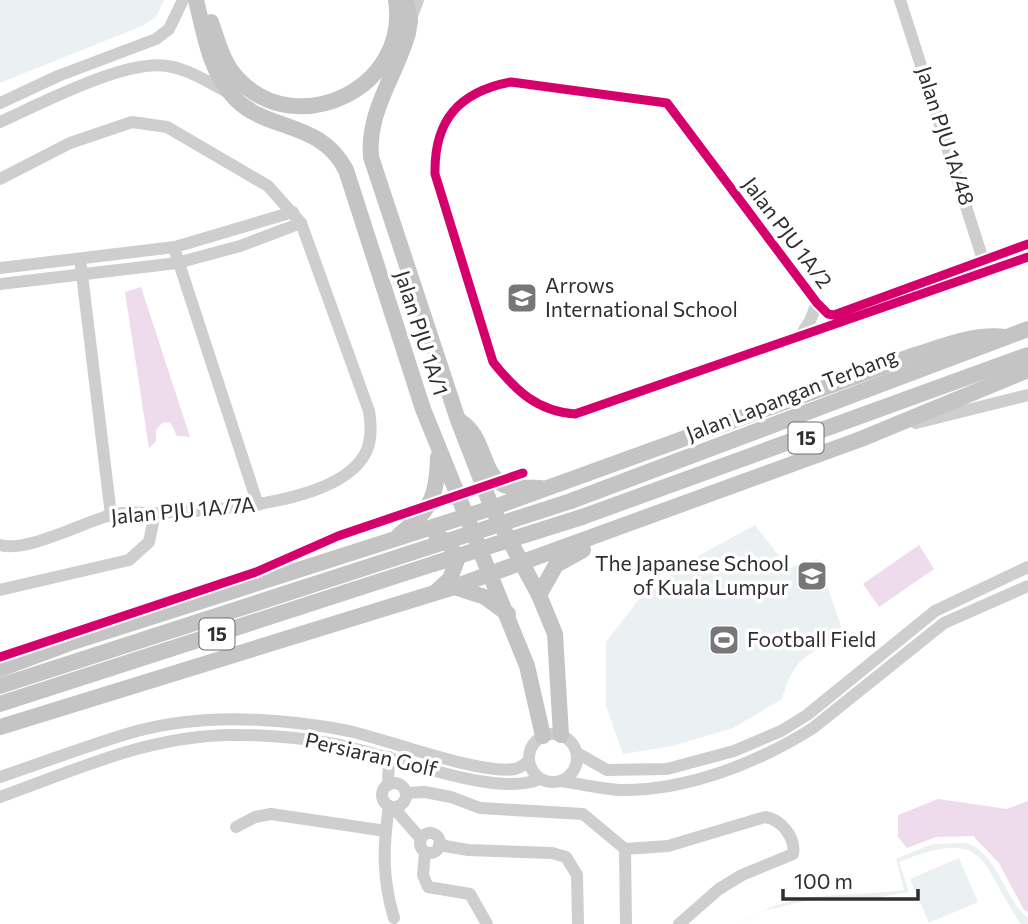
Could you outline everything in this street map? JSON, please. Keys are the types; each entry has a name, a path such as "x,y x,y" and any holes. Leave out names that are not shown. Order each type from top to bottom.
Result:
{"main road":[{"name":"Jalan PJU 1A/1","path":"196,0 209,53 231,95 252,111 309,132 324,142 340,159 438,447 465,517 510,616 539,706 543,736"},
{"path":"204,0 221,52 238,79 253,93 270,101 299,106 341,98 377,75 388,60 395,41 399,19 396,0"},
{"name":"Jalan PJU 1A/1","path":"407,0 410,21 398,64 375,114 370,141 371,157 458,420 492,508 539,595 555,634 561,735"},
{"name":"Jalan Lapangan Terbang","path":"0,686 571,501 1028,329"},
{"path":"0,669 70,643 492,508 912,356 987,335 1005,338"},
{"name":"Jalan Lapangan Terbang","path":"0,704 582,517 1028,355"},
{"path":"0,727 454,587 860,439 1028,370"},
{"path":"458,420 474,430 499,482 508,486 550,488"},
{"path":"392,541 425,512 438,490 438,447"},
{"path":"550,488 531,507 527,524 531,532 544,544 563,547"},
{"path":"539,595 556,565 566,557 666,519 689,508 706,495"},
{"path":"413,534 440,536 454,552 457,568 435,593"},
{"path":"454,587 485,597 510,616"}],"street":[{"path":"0,103 58,76 156,39 169,29 183,0"},
{"path":"410,21 418,0"},
{"name":"Jalan PJU 1A/48","path":"900,0 985,266"},
{"path":"0,122 121,72 151,65 182,69 231,95"},
{"name":"Jalan PJU 1A/2","path":"1028,244 985,266 800,337 575,414 554,413 537,405 513,387 493,362 435,174 434,149 442,126 457,106 487,87 511,82 667,103 828,314 841,314 985,266 1028,257"},
{"name":"Jalan PJU 1A/7A","path":"0,179 101,131 132,122 150,122 167,127 268,186 301,223 369,411 372,430 368,449 340,479 326,487 258,505 111,515 57,535 12,547 0,545"},
{"path":"0,268 175,247 293,212"},
{"path":"0,284 177,263 240,246 301,223"},
{"path":"175,247 177,263 258,505"},
{"path":"80,259 111,515"},
{"path":"800,337 817,303"},
{"path":"860,439 1028,395"},
{"path":"0,590 129,560 149,542 155,513"},
{"path":"1028,567 935,611 807,715 781,731 734,751 667,769 607,770 577,753 568,739 561,735 543,736 532,746 529,761 540,779 632,789 671,785 738,766 790,743 813,728 944,623 1028,586"},
{"path":"237,720 242,735"},
{"name":"Persiaran Golf","path":"0,777 138,731 183,723 237,720 312,724 489,768 514,769 529,761"},
{"name":"Persiaran Golf","path":"0,797 129,750 209,734 335,744 493,784 523,785 540,779"},
{"path":"561,781 572,773 577,753"},
{"path":"393,758 392,784 398,803 433,852 439,845 468,850 552,853 566,857 576,875 578,924"},
{"path":"392,784 383,798 398,803 425,792 451,797 480,808 583,814 625,849 668,846 765,817 772,818 787,833 794,849 793,854 742,875 719,889 680,924"},
{"path":"394,918 384,874 386,831 398,803"},
{"path":"236,827 255,817 271,814 386,831"},
{"path":"424,842 423,876 428,887 470,894 487,924"},
{"path":"625,849 626,924"}],"shaded area":[{"path":"0,0 164,0 156,17 142,26 0,83"},
{"path":"141,287 190,437 177,436 170,422 162,423 156,430 156,441 149,448 125,292"},
{"name":"Football Field","path":"755,525 788,568 818,559 845,638 803,659 792,673 782,699 733,728 672,746 623,754 606,706 606,642 643,594 700,555"},
{"path":"919,545 934,569 879,607 863,584"},
{"path":"938,799 1007,809 1028,801 1028,912 1024,910 999,863 973,836 936,837 907,848 898,837 898,815"},
{"path":"966,843 977,849 994,866 1012,899 1028,918 1028,924 1021,924 988,868 978,857 966,850 950,848 899,862 909,892 880,897 822,897 764,911 819,896 904,890 896,859 932,844"},
{"path":"959,858 978,902 929,923 910,879"}],"cycle path":[{"path":"1028,244 834,315 828,314 817,303 667,103 511,82 477,93 463,102 445,124 436,155 435,174 493,362 528,398 549,409 562,412 575,414 1028,257"},
{"path":"0,657 256,572 338,536 523,473"}],"place":[{"name":"Arrows International School","path":"522,298"},
{"name":"The Japanese School of Kuala Lumpur","path":"812,576"},
{"name":"Football Field","path":"724,640"}]}
